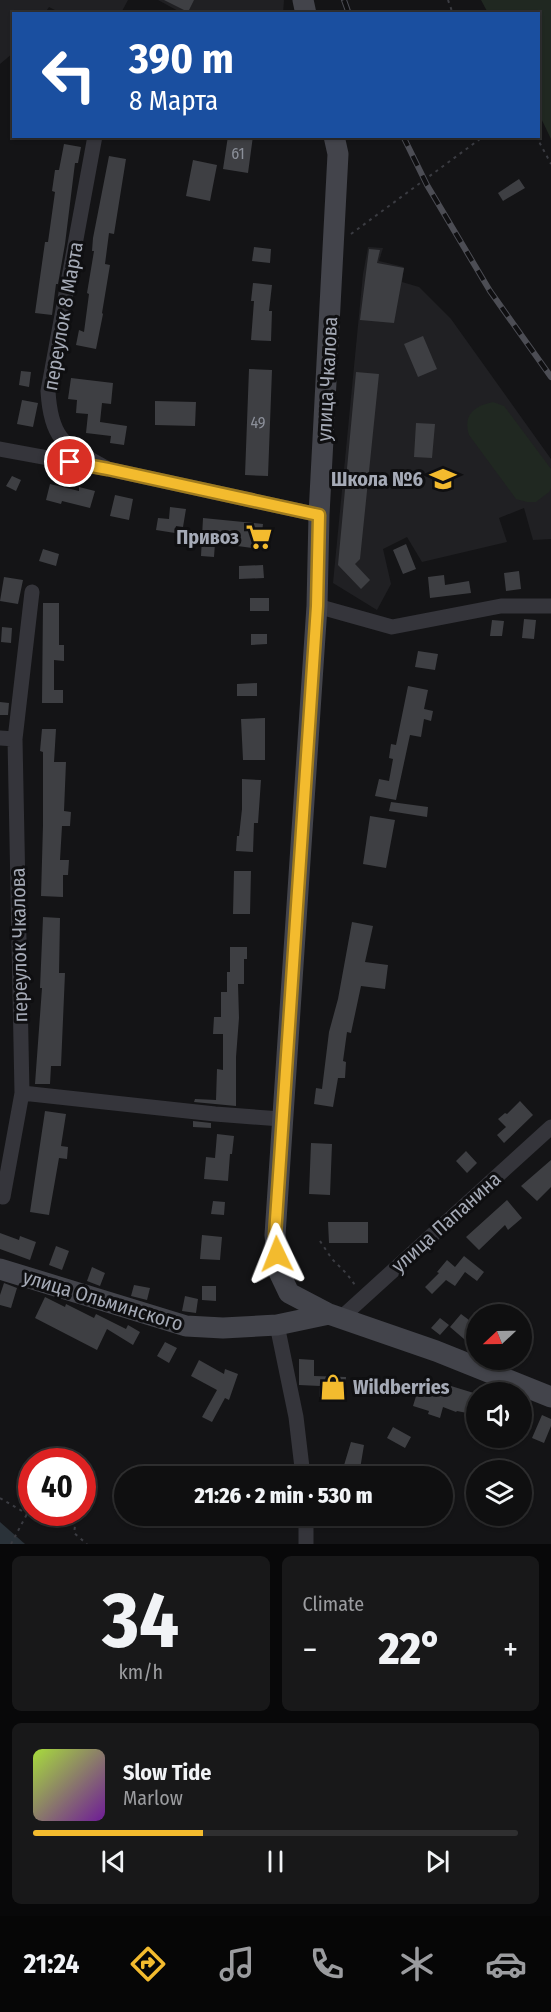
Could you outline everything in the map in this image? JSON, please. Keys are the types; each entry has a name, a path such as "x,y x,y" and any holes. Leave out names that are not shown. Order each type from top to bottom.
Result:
{"street":[{"name":"переулок 8 Марта","path":"95,138 48,391 49,414 67,446 108,469"},
{"name":"улица Чкалова","path":"334,138 338,154 335,246 319,515 317,606 275,1235 279,1272 289,1293 336,1316"},
{"path":"0,449 108,469 319,515"},
{"name":"переулок Чкалова","path":"3,1197 22,1093 7,738 32,592"},
{"path":"317,606 392,627 501,606 551,606"},
{"path":"22,1093 281,1119"},
{"name":"улица Папанина","path":"336,1316 363,1297 551,1127"},
{"name":"улица Ольминского","path":"0,1269 186,1326 223,1328 278,1325 336,1316"},
{"path":"336,1316 436,1351 551,1397"},
{"path":"278,1325 296,1417 302,1466"},
{"path":"306,1526 306,1544"}],"path":[{"path":"335,246 481,138"},
{"path":"537,138 551,164"},
{"path":"320,1241 332,1259 348,1274 363,1297"},
{"path":"0,1498 18,1509"},
{"path":"11,1544 21,1526"},
{"path":"75,1526 74,1533 87,1544"}],"shaded area":[{"path":"0,0 128,0 122,12 59,12 49,7 46,12 12,12 12,54 0,64"},
{"path":"158,0 284,0 283,12 180,12"},
{"path":"481,0 551,0 551,139 540,116 540,12 487,12"},
{"path":"368,247 383,248 379,261 404,267 402,282 419,287 451,319 551,459 551,539 533,540 524,508 499,518 507,542 422,562 407,537 383,549 391,584 377,610 333,583 363,274"},
{"path":"493,402 504,406 551,469 551,488 536,502 516,499 469,435 468,422 472,412 480,406"},
{"path":"0,1522 25,1544 0,1544"}],"building":[{"path":"164,0 194,0 188,12"},
{"path":"228,138 253,138 248,173 223,169"},
{"path":"64,144 81,147 78,163 75,163 65,244 52,315 35,313 55,192 52,191 55,170 59,170"},
{"path":"109,156 126,159 114,234 109,233 105,264 110,265 96,349 76,345 79,330 84,332 89,294 87,293 94,251 92,251 93,238"},
{"path":"193,160 217,165 210,201 186,196"},
{"path":"519,179 525,188 503,201 498,193"},
{"path":"254,247 271,249 270,263 252,261"},
{"path":"369,249 380,250 377,263 404,268 394,323 360,320"},
{"path":"253,283 272,285 269,311 272,311 271,341 251,340"},
{"path":"423,336 437,369 418,377 404,344"},
{"path":"249,369 272,370 268,476 245,475"},
{"path":"21,371 31,372 29,387 19,385"},
{"path":"356,372 379,374 360,559 355,564 370,580 361,589 338,565"},
{"path":"71,378 113,383 111,404 102,403 100,422 127,426 124,445 110,443 111,436 86,433 88,414 76,413 77,400 68,399"},
{"path":"22,400 38,403 33,427 17,424"},
{"path":"155,401 196,402 195,426 155,425"},
{"path":"416,423 435,424 432,458 414,457"},
{"path":"12,476 21,480 16,491 6,486"},
{"path":"50,484 79,491 79,487 95,491 90,508 62,501 61,504 46,500"},
{"path":"115,495 133,499 129,520 110,516"},
{"path":"170,507 186,509 183,527 176,526 175,533 156,530 158,518 169,519"},
{"path":"203,518 263,524 260,549 215,543 214,557 201,556"},
{"path":"406,544 416,569 403,574 393,550"},
{"path":"43,549 59,554 56,566 39,561"},
{"path":"263,565 264,578 239,579 239,566"},
{"path":"519,571 521,589 506,591 504,573"},
{"path":"444,575 445,585 469,581 471,593 430,598 428,577"},
{"path":"4,577 23,580 18,604 0,601"},
{"path":"250,598 269,598 269,611 250,611"},
{"path":"43,603 59,603 59,645 64,645 64,661 54,660 54,690 63,690 63,703 42,703"},
{"path":"524,619 536,620 534,639 522,638"},
{"path":"492,620 504,621 502,636 490,636"},
{"path":"2,627 12,628 11,643 1,642"},
{"path":"251,634 267,634 267,644 251,645"},
{"path":"418,651 438,654 435,670 415,667"},
{"path":"257,683 257,696 237,696 237,684"},
{"path":"408,686 428,690 424,709 433,711 431,721 424,719 421,737 410,735 396,800 375,796 379,779 389,781 393,759 389,758 391,744 396,745"},
{"path":"0,702 9,703 8,715 0,715"},
{"path":"265,718 265,760 243,760 241,719"},
{"path":"42,729 56,729 54,762 66,762 64,811 71,812 70,826 62,826 60,860 69,860 68,875 63,875 63,897 41,896 43,752 40,751"},
{"path":"242,779 261,780 258,823 254,823 253,852 236,851 242,809"},
{"path":"391,802 428,807 427,817 389,811"},
{"path":"370,816 395,820 386,868 363,864"},
{"path":"234,871 251,871 250,914 233,914"},
{"path":"43,917 60,918 59,973 65,973 61,1066 51,1066 50,1084 35,1084 42,988 40,988"},
{"path":"352,922 373,926 365,962 388,965 385,989 361,986 351,1033 347,1032 343,1061 346,1062 345,1078 338,1078 333,1107 314,1104 316,1088 322,1089 329,1032 338,999"},
{"path":"230,947 247,947 247,959 244,959 244,984 238,984 236,1106 194,1102 195,1099 216,1100 217,1069 223,1070 223,1034 213,1034 214,1017 221,1017 221,992 227,992"},
{"path":"520,1101 533,1115 504,1143 497,1135 506,1127 498,1119 505,1113 507,1114"},
{"path":"45,1111 66,1114 61,1146 68,1147 67,1159 59,1158 49,1215 30,1212"},
{"path":"193,1121 211,1123 211,1128 193,1127"},
{"path":"217,1134 234,1136 228,1181 204,1179 206,1157 215,1158"},
{"path":"311,1143 332,1144 330,1195 309,1194"},
{"path":"466,1151 477,1163 467,1173 456,1161"},
{"path":"551,1160 551,1187 537,1201 521,1186"},
{"path":"507,1200 522,1218 508,1230 505,1225 479,1250 466,1237"},
{"path":"213,1201 225,1202 224,1215 211,1214"},
{"path":"328,1222 368,1222 368,1243 329,1243"},
{"path":"0,1233 19,1240 20,1236 36,1242 30,1260 0,1249"},
{"path":"202,1235 222,1237 220,1260 200,1259"},
{"path":"56,1246 69,1251 62,1270 49,1265"},
{"path":"464,1256 484,1272 477,1281 465,1272 455,1286 446,1280 432,1294 425,1287 439,1273 437,1272 447,1260 455,1267"},
{"path":"92,1267 105,1273 100,1286 87,1281"},
{"path":"4,1283 17,1288 11,1308 0,1305"},
{"path":"134,1285 150,1288 147,1300 131,1296"},
{"path":"202,1286 216,1286 216,1301 202,1300"},
{"path":"185,1296 198,1299 196,1313 182,1311"},
{"path":"45,1297 65,1307 66,1304 94,1318 96,1314 126,1329 128,1325 140,1332 133,1345 107,1329 97,1350 35,1318"},
{"path":"461,1314 466,1318 466,1340 464,1339 450,1327"},
{"path":"440,1318 449,1325 440,1335 431,1328"},
{"path":"165,1342 177,1348 169,1363 157,1356"},
{"path":"299,1359 314,1360 314,1376 346,1377 345,1398 319,1397 320,1386 299,1385"},
{"path":"199,1360 224,1374 225,1369 238,1374 229,1400 225,1398 212,1422 202,1417 217,1390 191,1376"},
{"path":"438,1382 466,1391 466,1413 443,1407 440,1418 428,1414 429,1411 413,1406 420,1383 436,1388"},
{"path":"542,1415 551,1419 551,1426 544,1443 532,1438"},
{"path":"393,1427 411,1437 405,1448 387,1438"},
{"path":"351,1442 364,1445 360,1466 344,1466"}],"railway":[{"path":"344,0 348,12"},
{"path":"404,138 427,185 490,291 551,377"}],"place":[{"name":"Школа №6","path":"443,479"},
{"name":"Привоз","path":"259,537"},
{"name":"Wildberries","path":"333,1387"}],"route":[{"path":"70,462 319,515 317,606 281,1119 275,1235 277,1254"}]}
